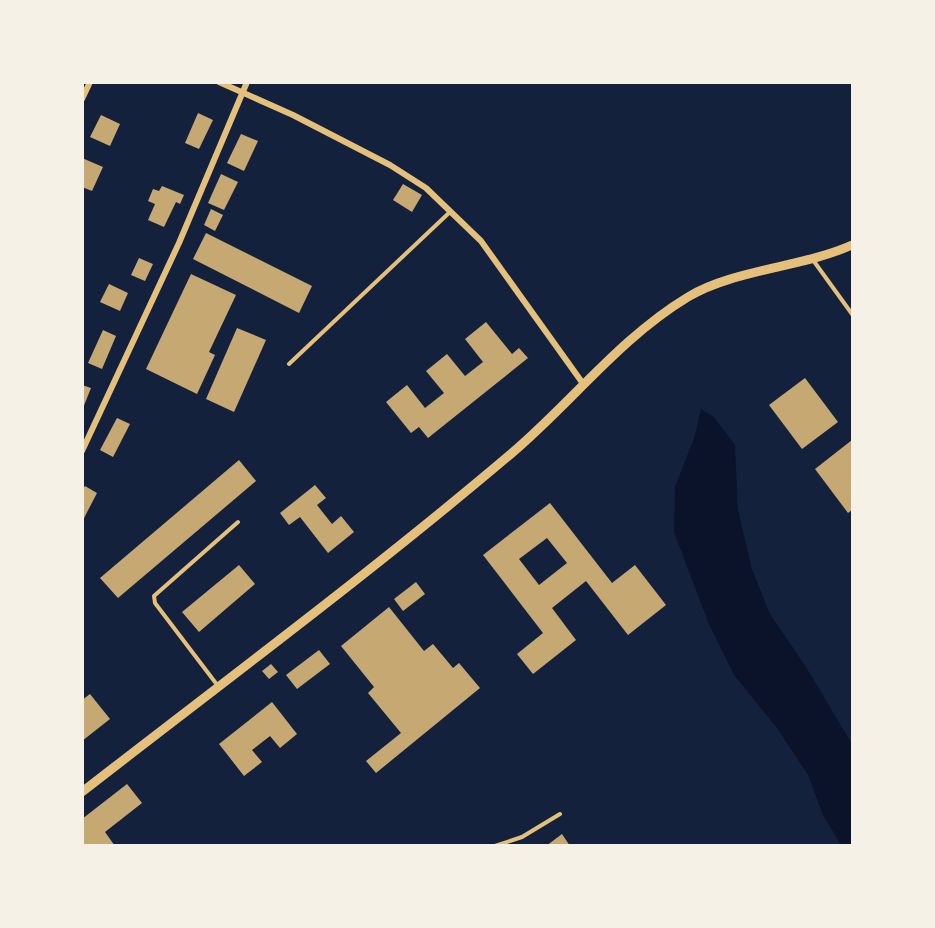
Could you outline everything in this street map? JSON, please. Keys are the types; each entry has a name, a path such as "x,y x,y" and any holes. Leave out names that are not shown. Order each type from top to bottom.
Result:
{"street":[{"path":"82,99 90,82"},
{"path":"219,82 390,165 426,189 451,210 481,241 584,384"},
{"path":"82,451 179,243 247,82"},
{"path":"82,792 514,451 621,347 690,296 735,280 813,260 852,245"}],"lane":[{"path":"289,364 451,210"},
{"path":"813,260 852,314"},
{"path":"218,686 155,603 154,596 238,522"},
{"path":"495,846 522,837 560,814"}],"water":[{"path":"701,409 714,417 735,445 738,510 752,569 770,614 806,667 852,744 852,845 841,845 823,815 808,775 777,728 734,675 708,622 674,532 675,487 694,438"}],"building":[{"path":"198,113 213,120 199,149 185,143"},
{"path":"101,115 120,124 110,146 90,137"},
{"path":"241,134 258,141 244,171 227,163"},
{"path":"82,158 103,167 92,191 82,187"},
{"path":"221,174 238,182 224,210 208,203"},
{"path":"403,184 422,195 412,212 393,200"},
{"path":"162,186 184,195 180,204 176,202 164,227 148,220 155,204 148,201 153,189 159,191"},
{"path":"211,209 223,215 215,231 204,225"},
{"path":"206,233 312,286 299,313 193,259"},
{"path":"139,258 153,264 145,281 131,275"},
{"path":"191,274 236,295 209,352 215,355 197,394 146,369"},
{"path":"109,284 128,293 120,311 100,302"},
{"path":"486,322 512,354 519,348 528,358 428,438 419,427 411,433 386,402 407,385 425,408 444,393 426,371 447,354 465,376 483,362 465,339"},
{"path":"237,328 266,340 234,412 206,399"},
{"path":"103,330 116,336 102,369 88,363"},
{"path":"805,378 838,422 802,449 769,405"},
{"path":"82,385 91,388 83,408 82,408"},
{"path":"117,418 130,424 113,457 100,450"},
{"path":"852,440 852,510 848,513 815,469"},
{"path":"239,460 256,481 118,598 100,578"},
{"path":"315,485 326,498 317,505 332,524 341,516 354,532 328,553 300,517 289,525 280,513"},
{"path":"85,486 97,493 82,522 82,490"},
{"path":"550,503 612,583 635,565 666,605 628,635 586,581 552,608 576,640 533,674 517,654 543,633 483,555","holes":["547,538 567,563 539,585 519,559"]},
{"path":"239,565 255,584 199,632 182,612"},
{"path":"416,582 425,594 403,611 394,599"},
{"path":"389,607 424,651 433,644 453,668 459,663 480,688 376,773 366,761 401,733 368,693 374,687 341,646"},
{"path":"319,650 330,664 297,689 286,675"},
{"path":"271,664 278,672 269,679 262,671"},
{"path":"90,694 110,719 82,741 82,700"},
{"path":"272,702 297,734 280,748 270,736 252,750 262,762 244,776 219,744"},
{"path":"127,784 142,803 105,832 115,846 82,846 82,819"},
{"path":"562,834 570,846 546,846"}]}
